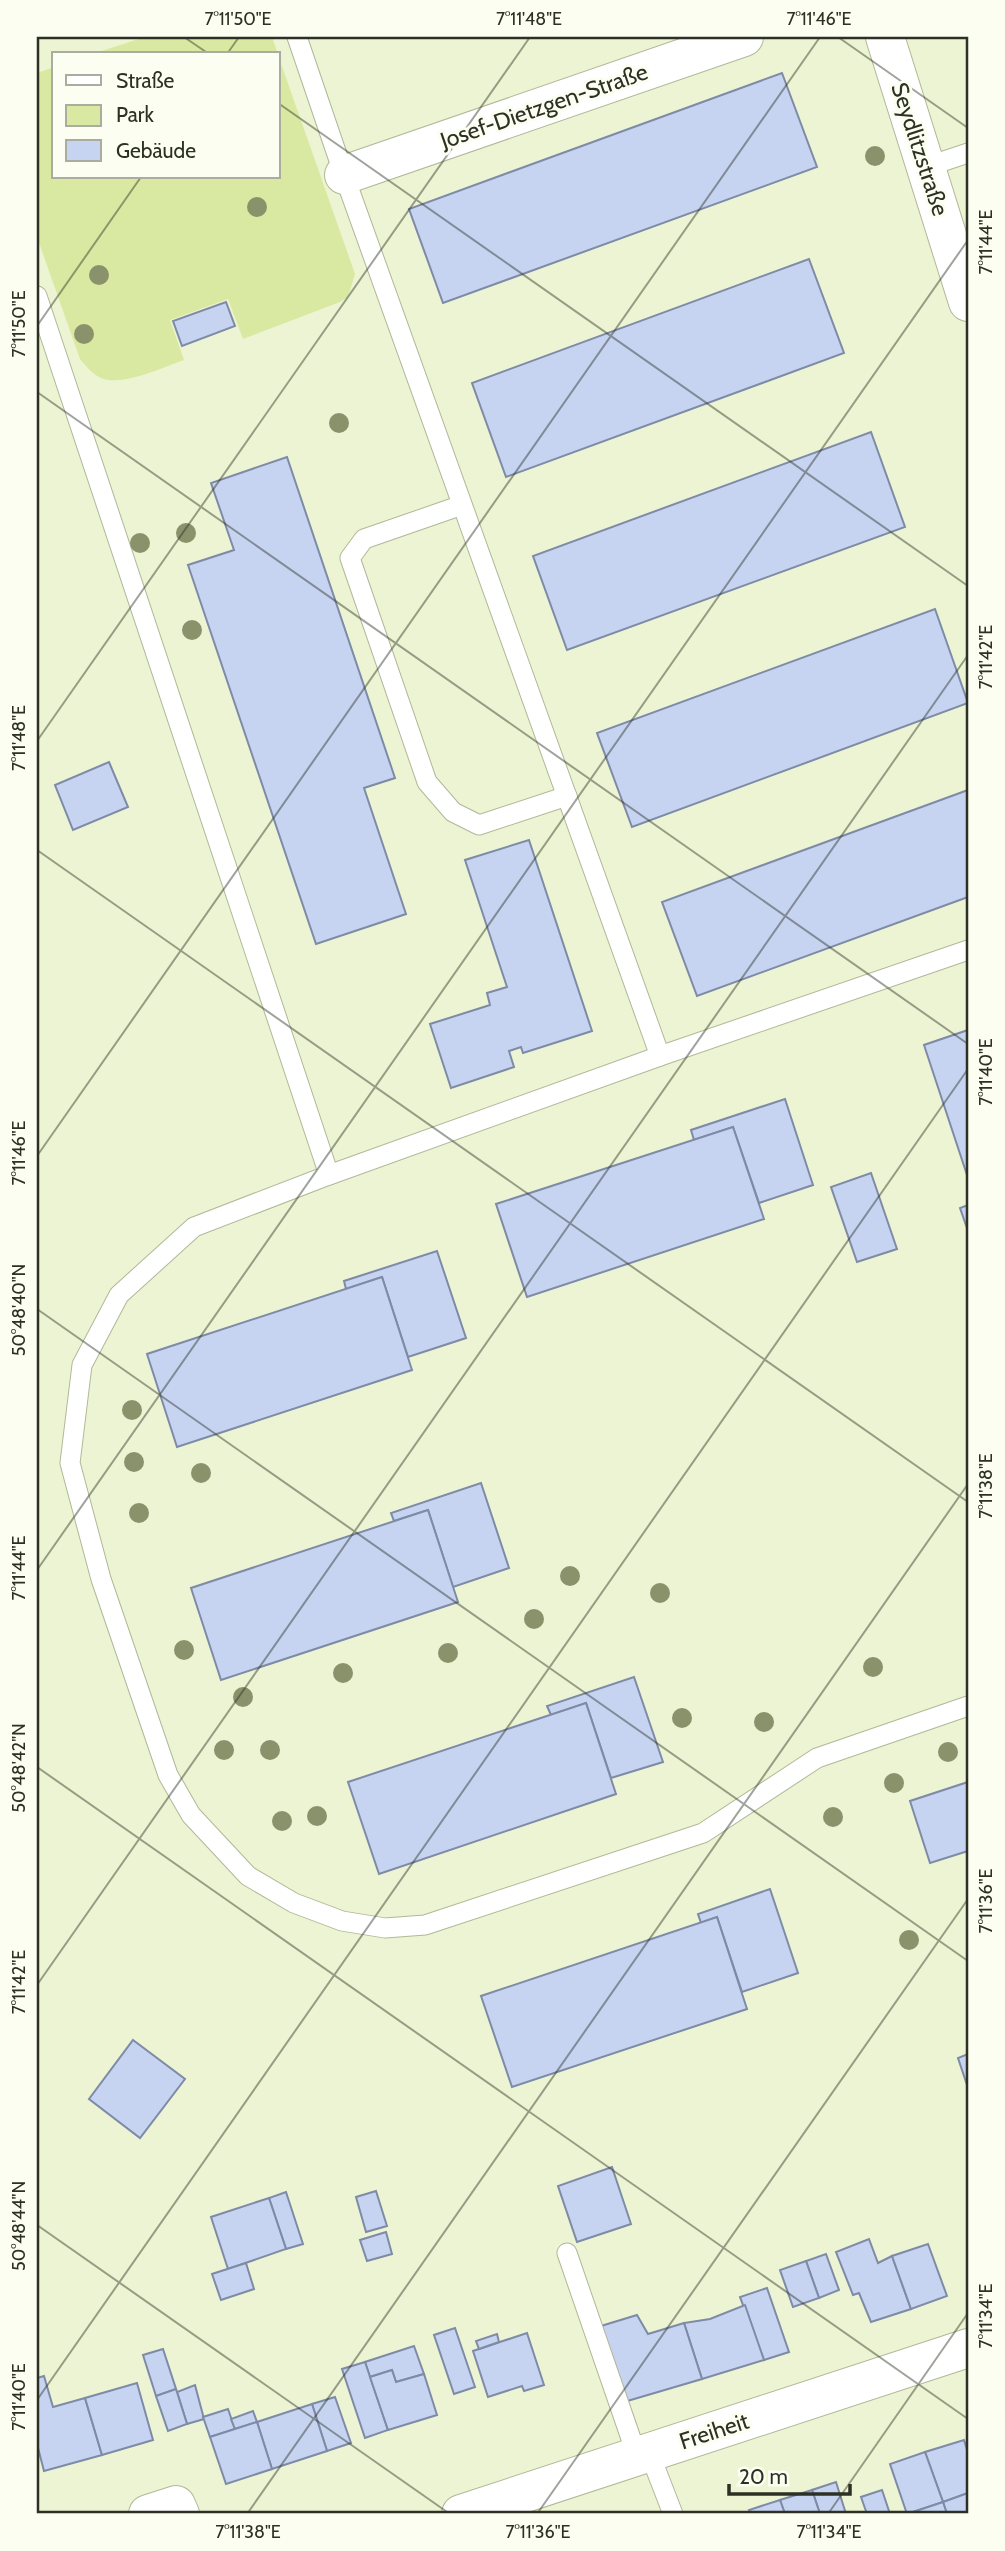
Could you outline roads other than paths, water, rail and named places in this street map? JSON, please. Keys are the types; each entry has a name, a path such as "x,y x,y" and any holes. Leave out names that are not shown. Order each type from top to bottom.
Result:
{"street":[{"name":"Josef-Dietzgen-Straße","path":"344,175 744,37"},
{"name":"Seydlitzstraße","path":"885,37 968,302"},
{"name":"Freiheit","path":"461,2514 968,2348"},
{"path":"148,2514 176,2505 180,2514"}],"lane":[{"path":"297,37 660,1056"},
{"path":"926,167 968,153"},
{"path":"37,296 329,1175"},
{"path":"462,505 364,539 350,558 427,782 453,812 479,825 567,796"},
{"path":"968,950 660,1056 329,1175 194,1227 118,1295 82,1366 70,1463 101,1579 168,1775 191,1815 248,1876 294,1903 342,1922 385,1928 425,1925 703,1833 817,1758 968,1706"},
{"path":"567,2253 643,2454 673,2514"}]}
